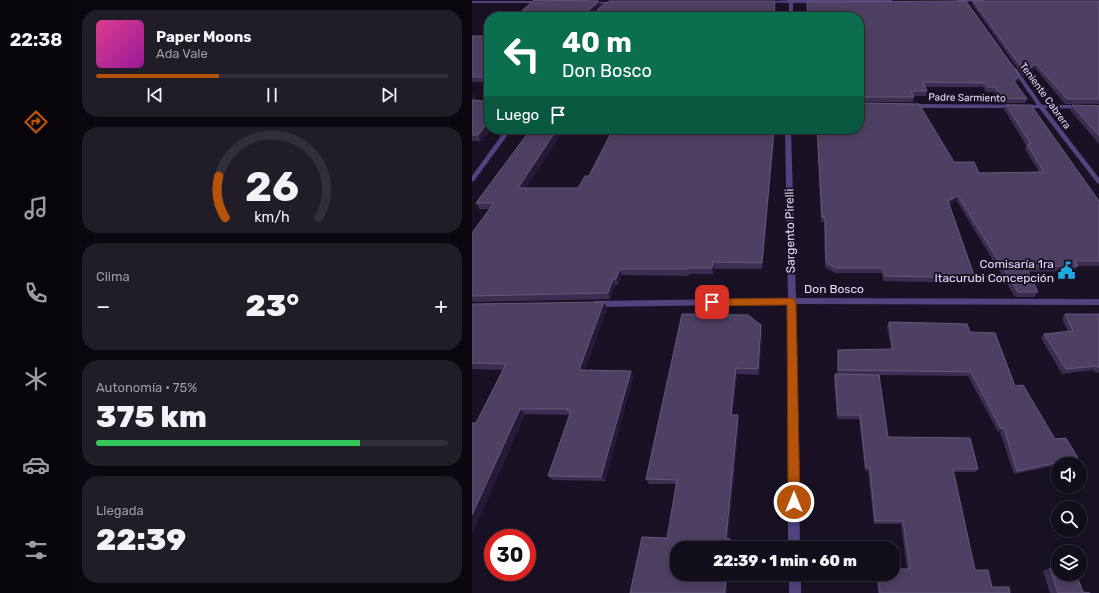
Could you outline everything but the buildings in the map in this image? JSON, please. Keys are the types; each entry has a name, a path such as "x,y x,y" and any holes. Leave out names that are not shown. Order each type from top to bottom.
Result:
{"street":[{"path":"965,0 970,7"},
{"path":"791,1 791,12"},
{"path":"760,2 894,1"},
{"path":"950,1 989,1"},
{"path":"472,2 548,2"},
{"path":"599,10 610,2"},
{"path":"586,3 625,3"},
{"name":"Teniente Cabrera","path":"1010,64 1041,108 1099,182"},
{"name":"Padre Sarmiento","path":"907,106 1041,108 1099,107"},
{"path":"472,180 506,134"},
{"name":"Sargento Pirelli","path":"788,134 792,301 794,541"},
{"name":"Don Bosco","path":"584,304 792,301 1099,302"},
{"path":"795,581 795,593"}],"place":[{"name":"Comisaría 1ra Itacurubi Concepción","path":"1067,271"}],"route":[{"path":"712,302 792,301 794,502"}]}
